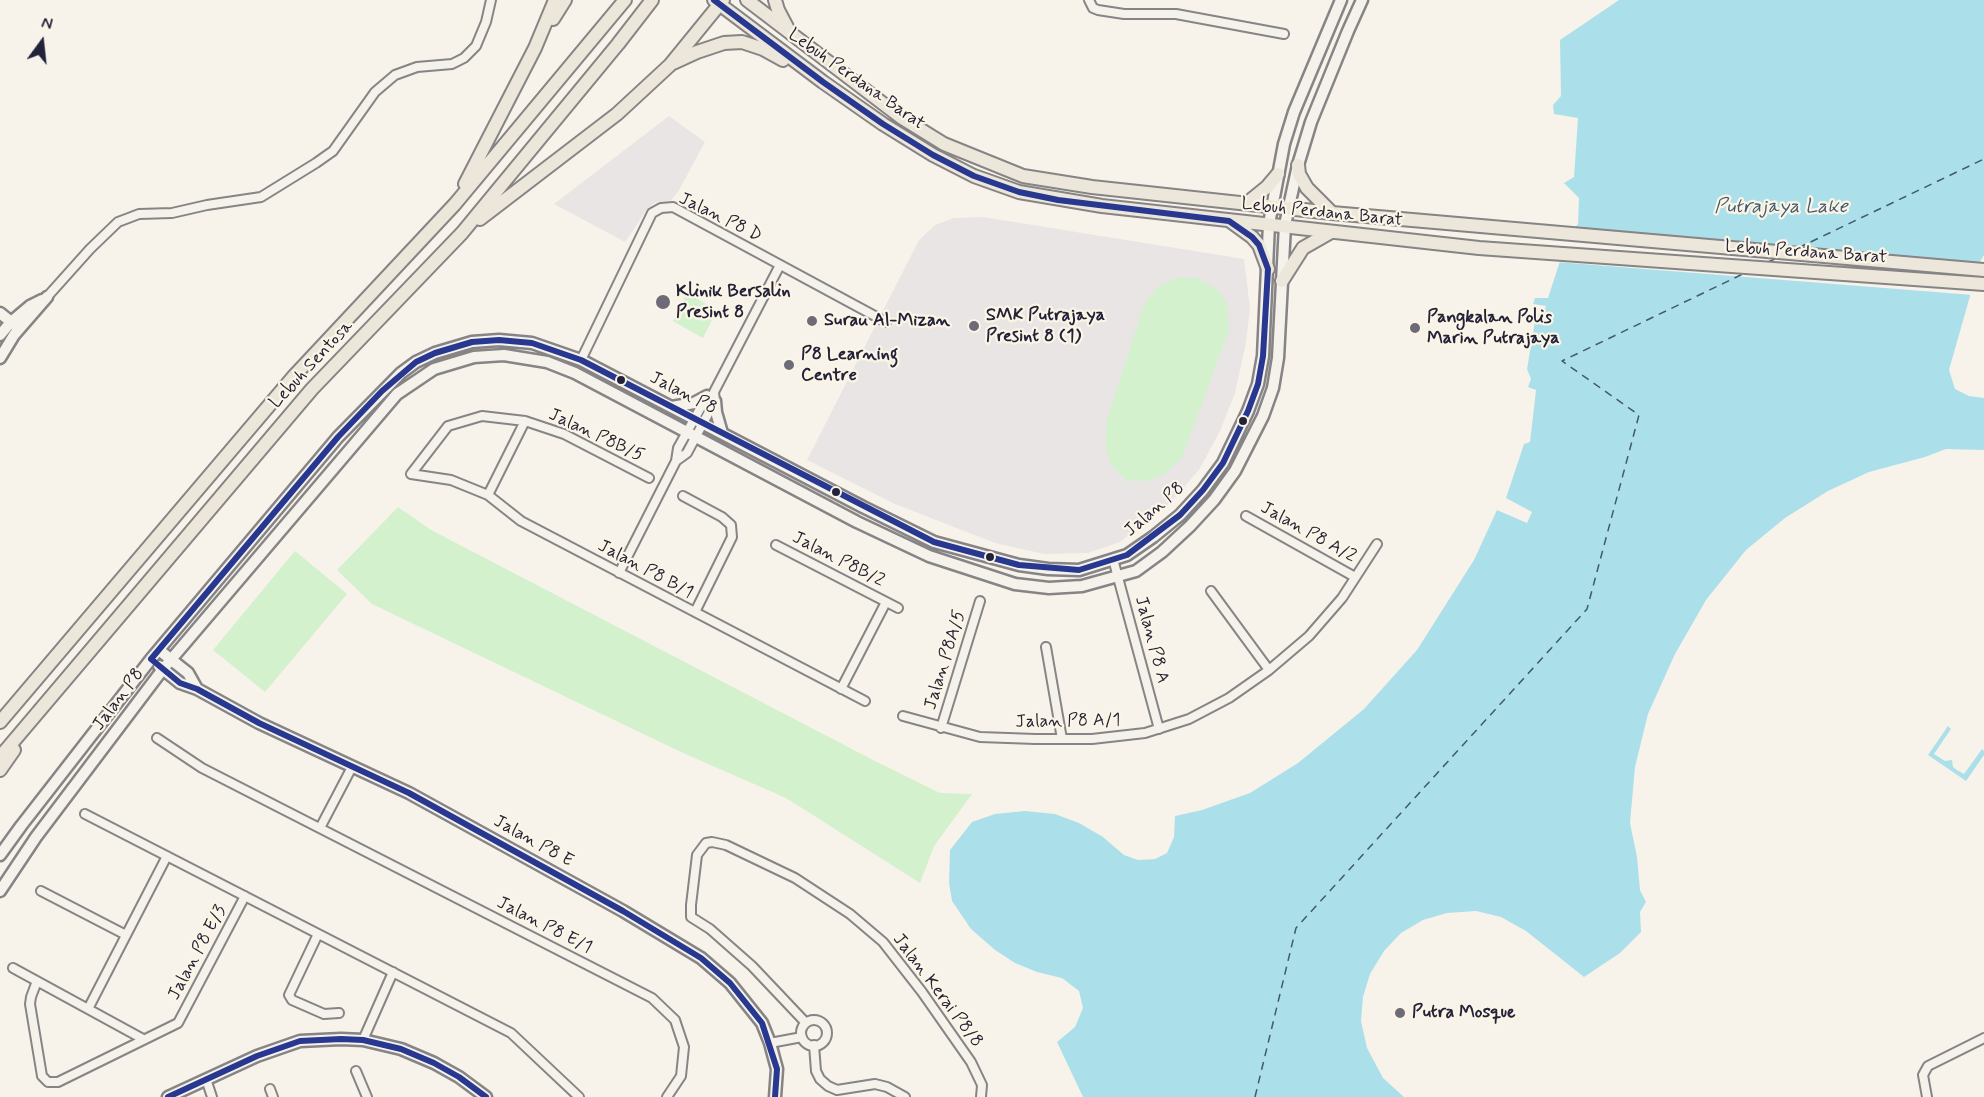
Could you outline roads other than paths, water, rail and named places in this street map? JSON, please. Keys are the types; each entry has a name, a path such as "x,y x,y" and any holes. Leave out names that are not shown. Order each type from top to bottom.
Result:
{"main road":[{"path":"455,204 535,48 555,0"},
{"path":"535,48 565,0"},
{"name":"Lebuh Sentosa","path":"0,722 296,375 455,204 625,0"},
{"name":"Lebuh Sentosa","path":"0,757 312,389 462,233 652,0"},
{"name":"Lebuh Perdana Barat","path":"747,0 902,118 944,144 1023,176 1092,187 1332,213 1984,270"},
{"path":"775,0 789,32"},
{"path":"462,233 617,114 670,65 719,1"},
{"name":"Lebuh Perdana Barat","path":"719,1 823,82 883,124 933,155 974,176 1020,192 1091,205 1509,250 1984,284"},
{"path":"670,65 697,52 724,43 742,42 763,49 823,82"},
{"path":"1298,165 1299,174 1307,188 1332,213"},
{"path":"1246,204 1267,188 1278,174"},
{"path":"1229,221 1252,237 1259,245 1268,269"},
{"path":"1281,281 1303,248 1313,240 1332,231"},
{"path":"0,770 59,688"}],"street":[{"path":"0,358 17,332 47,297 118,222 139,214 172,213 261,197 333,151 375,92 395,75 417,67 452,64 464,58 476,45 486,22 491,0"},
{"path":"1089,0 1093,8 1098,10 1152,15 1176,14 1284,34"},
{"name":"Jalan P8","path":"0,855 151,659 338,437 401,373 416,362 435,353 472,342 499,340 532,343 581,360 934,542 1019,565 1048,569 1079,570 1127,555 1180,515 1203,490 1223,463 1248,411 1258,384 1263,356 1269,224 1278,174 1293,112 1341,0"},
{"name":"Jalan P8","path":"0,891 36,837 163,669 397,394 434,369 474,357 504,355 547,362 575,374 857,522 929,556 1015,584 1049,588 1082,586 1136,571 1162,552 1214,500 1235,471 1263,416 1273,388 1278,358 1285,225 1298,165 1311,122 1362,0"},
{"name":"Jalan P8 D","path":"581,360 618,279 652,213 661,208 673,207 886,322"},
{"path":"619,573 676,461 687,453 691,435 780,265"},
{"path":"4,327 30,306 47,297"},
{"path":"0,313 4,327"},
{"path":"4,327 17,332"},
{"path":"672,408 712,397"},
{"path":"712,397 722,434"},
{"name":"Jalan P8B/5","path":"411,474 448,426 482,416 525,421 564,434 649,478"},
{"path":"488,495 525,421"},
{"name":"Jalan P8 B/1","path":"411,474 451,480 488,495 521,521 865,701"},
{"path":"682,496 722,517 731,525 732,537 694,612"},
{"name":"Jalan P8 A/2","path":"1246,516 1355,577"},
{"name":"Jalan P8 A/1","path":"903,716 980,737 1062,739 1092,739 1145,733 1189,719 1229,698 1269,670 1309,636 1342,598 1377,544"},
{"name":"Jalan P8B/2","path":"776,545 898,608"},
{"name":"Jalan P8 A","path":"1113,559 1159,729"},
{"path":"1211,591 1269,670"},
{"name":"Jalan P8A/5","path":"941,728 980,601"},
{"name":"Jalan P8B/2","path":"842,689 886,602"},
{"path":"1046,647 1062,739"},
{"path":"159,650 188,673 197,690"},
{"name":"Jalan P8 E","path":"151,659 180,683 259,723 409,793 623,911 701,958 730,983 762,1023 777,1069 775,1097"},
{"name":"Jalan P8 E/1","path":"157,738 202,768 652,998 675,1020 684,1047 681,1076 667,1097"},
{"path":"320,828 352,767"},
{"path":"85,814 511,1033 579,1097"},
{"name":"Jalan Kerai P8/8","path":"806,1023 752,966 692,916 691,905 697,855 706,843 726,845 795,878 850,914 883,942 922,992 971,1062 981,1085 981,1097"},
{"path":"88,1009 167,856"},
{"path":"41,891 126,936"},
{"name":"Jalan P8 E/3","path":"37,981 30,1004 42,1076 48,1082 58,1082 178,1023 245,896"},
{"path":"318,934 289,995 292,1000 324,1014 339,1013"},
{"path":"13,968 143,1039"},
{"path":"363,1041 393,972"},
{"path":"815,1020 824,1024 827,1034 823,1042 814,1046 805,1041 801,1032 806,1023 815,1020"},
{"path":"770,1043 802,1037"},
{"path":"1927,1097 1923,1075 1928,1066 1984,1038"},
{"path":"168,1097 257,1056 300,1041 341,1039 401,1049 459,1077 486,1097"},
{"path":"814,1046 816,1071 820,1079 828,1086 837,1090 874,1084 887,1087 905,1097"},
{"path":"356,1071 367,1097"},
{"path":"206,1079 212,1097"}],"water":[{"name":"Putrajaya Lake","path":"1619,0 1984,0 1984,255 1973,274 1970,296 1949,370 1955,389 1969,396 1984,398 1984,450 1946,449 1869,472 1828,491 1785,518 1746,550 1706,600 1675,654 1648,714 1635,767 1630,823 1637,857 1640,890 1646,902 1640,912 1641,932 1620,953 1584,977 1526,931 1501,917 1476,911 1447,913 1423,920 1401,933 1384,951 1370,974 1363,997 1361,1021 1367,1048 1383,1078 1404,1097 1083,1097 1057,1042 1075,1027 1083,1008 1079,991 1062,978 1037,972 1015,963 995,950 971,929 952,901 949,883 950,850 972,822 995,814 1025,811 1055,814 1079,823 1103,837 1124,855 1138,860 1155,859 1167,853 1174,837 1175,816 1202,810 1250,793 1298,763 1364,709 1417,650 1474,560 1497,510 1527,523 1532,512 1506,498 1524,444 1530,442 1536,390 1528,387 1531,379 1527,369 1536,315 1544,312 1546,306 1533,304 1535,298 1548,298 1560,261 1562,243 1578,224 1579,198 1564,183 1574,177 1578,118 1554,114 1553,105 1561,96 1560,40"},
{"path":"1948,726 1951,729 1934,754 1945,761 1952,760 1953,767 1957,770 1964,774 1982,749 1984,751 1984,755 1966,781 1928,755"}],"place":[{"name":"Klinik Bersalin Presint 8","path":"663,302"},
{"name":"Surau Al-Mizan","path":"812,321"},
{"name":"SMK Putrajaya Presint 8 (1)","path":"974,326"},
{"name":"Pangkalan Polis Marin Putrajaya","path":"1415,328"},
{"name":"P8 Learning Centre","path":"789,365"},
{"name":"Putra Mosque","path":"1400,1013"}]}
